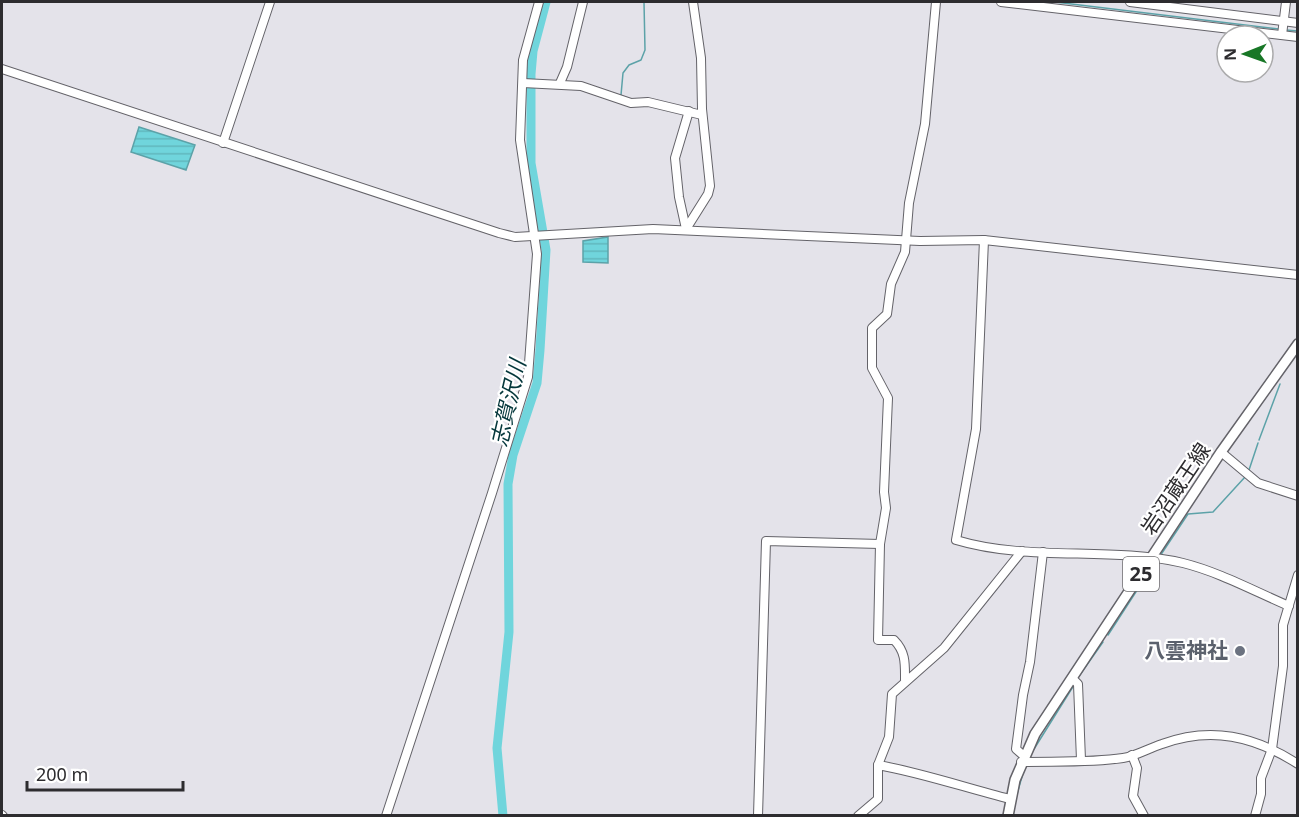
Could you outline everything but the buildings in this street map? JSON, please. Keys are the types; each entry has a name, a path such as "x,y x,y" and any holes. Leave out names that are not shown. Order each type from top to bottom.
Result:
{"main road":[{"name":"岩沼蔵王線","path":"1008,816 1010,799 1022,759 1072,678 1221,452 1298,344"}],"street":[{"path":"223,143 270,2"},
{"path":"386,816 495,487 528,377 536,275 536,236 522,164 523,60 539,2"},
{"path":"560,83 567,67 583,2"},
{"path":"686,229 708,194 710,186 702,115 701,58 693,2"},
{"path":"905,680 905,657 898,645 894,640 878,640 880,544 886,507 884,492 888,398 872,368 872,328 887,314 891,284 900,267 907,240 909,203 924,130 936,2"},
{"path":"1001,2 1283,28 1298,23"},
{"path":"1130,2 1283,28 1298,37"},
{"path":"1283,28 1286,2"},
{"path":"2,69 499,233 536,236 621,229 686,229 907,240 984,240 1298,274"},
{"path":"523,83 560,83 599,91 631,103 648,102 702,115"},
{"path":"686,229 679,197 675,158 689,111"},
{"path":"984,240 976,429 956,540 980,547 1183,563 1225,578 1288,606"},
{"path":"1221,452 1258,483 1298,496"},
{"path":"758,816 766,542 880,544"},
{"path":"858,816 878,799 878,765 889,737 892,694 905,680 944,648 1022,551"},
{"path":"1042,552 1030,662 1016,749 1022,759 1124,758 1175,740 1220,735 1239,736 1272,749 1298,764"},
{"path":"1255,816 1261,794 1260,778 1272,749 1283,666 1284,625 1298,575"},
{"path":"1072,678 1078,684 1081,760"},
{"path":"1132,755 1137,768 1133,796 1144,816"},
{"path":"878,765 920,772 964,788 1010,799"}],"water":[{"path":"139,127 195,145 186,170 131,152"},
{"path":"608,237 608,263 583,262 583,241"}],"waterway":[{"name":"志賀沢川","path":"503,816 497,748 509,632 508,484 513,455 537,383 546,250 531,163 533,51 546,2"},
{"path":"621,95 623,73 629,65 641,60 645,50 644,2"},
{"path":"1055,2 1279,29"},
{"path":"1286,30 1298,31"},
{"path":"1259,440 1280,384"},
{"path":"1249,470 1258,443"},
{"path":"1160,556 1188,514 1213,512 1245,477"},
{"path":"1108,635 1154,564"},
{"path":"1079,676 1103,642"},
{"path":"1034,749 1074,685"},
{"path":"1017,794 1023,773"},
{"path":"1013,816 1014,808"}],"place":[{"name":"八雲神社","path":"1240,651"}]}
